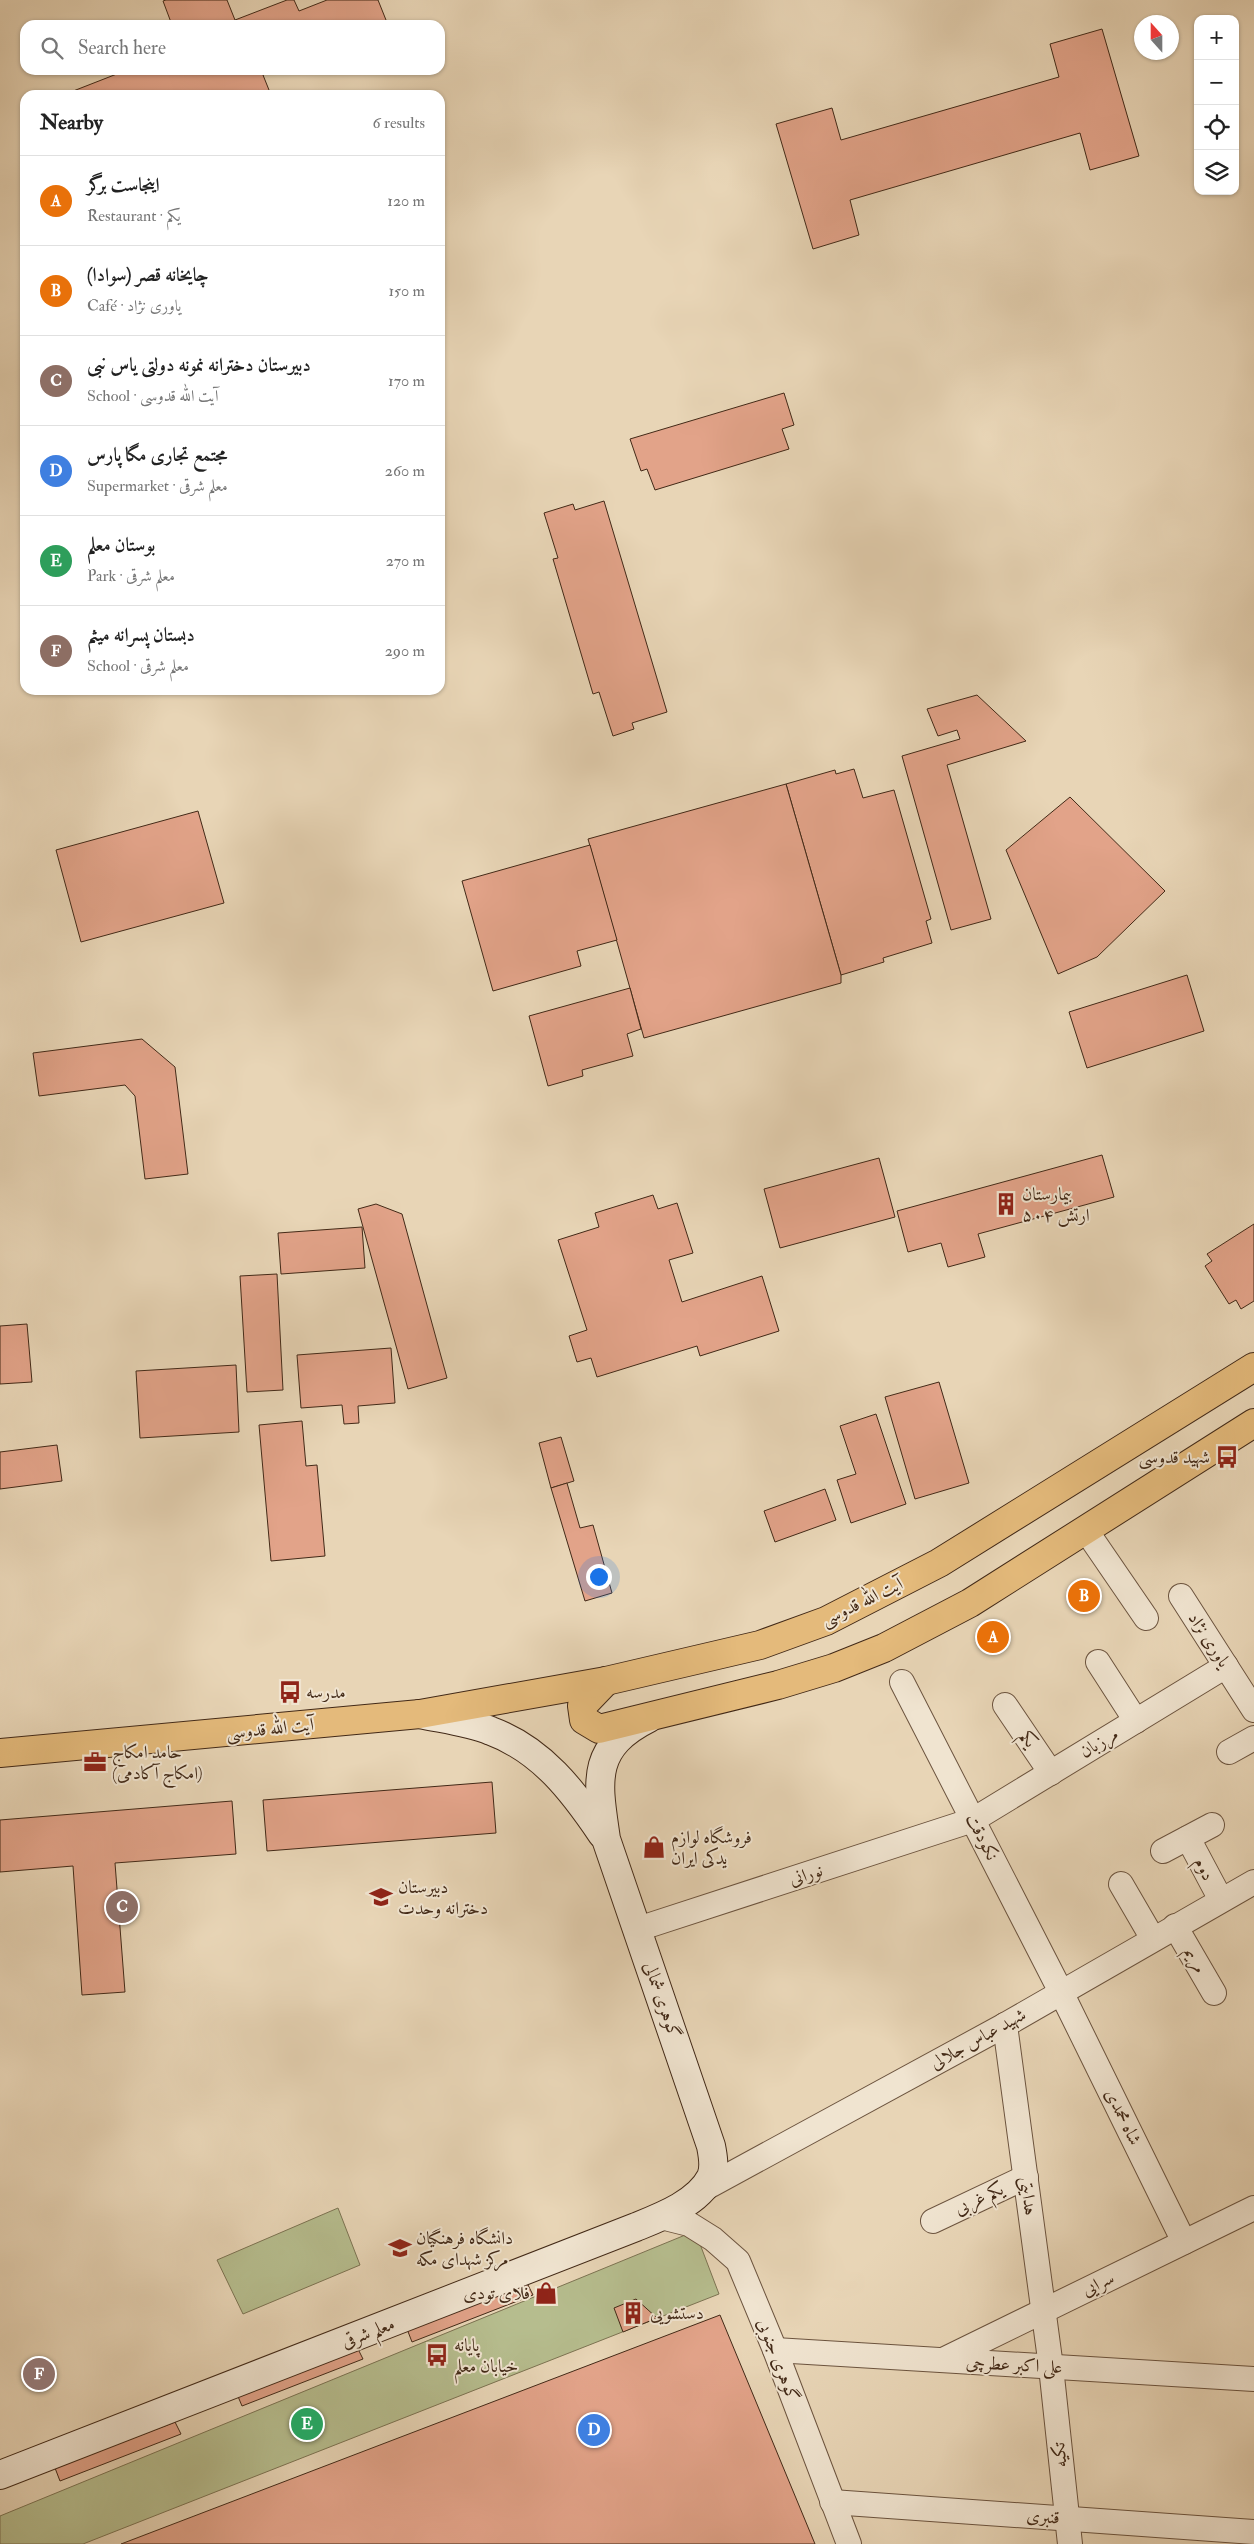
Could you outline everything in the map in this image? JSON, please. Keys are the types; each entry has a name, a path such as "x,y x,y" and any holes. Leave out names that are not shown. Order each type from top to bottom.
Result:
{"main road":[{"name":"آیت الله قدوسی","path":"0,1753 420,1714 606,1681 760,1645 834,1617 939,1563 1254,1367"},
{"path":"606,1681 582,1706 584,1720 590,1726 599,1729 778,1685 834,1668 884,1648 970,1603 1254,1423"},
{"name":"آیت الله قدوسی","path":"420,1714 491,1730 539,1758 570,1789 606,1839"},
{"path":"606,1839 600,1797 602,1766 613,1745 623,1734 656,1715"},
{"name":"گوهری شمالی","path":"606,1839 711,2146 714,2162"},
{"name":"معلم شرقی","path":"0,2475 402,2320 661,2217 700,2191 711,2176 714,2162"}],"street":[{"path":"1085,1529 1146,1618"},
{"name":"یاوری نژاد","path":"1181,1596 1226,1666 1250,1696"},
{"path":"1098,1662 1136,1721"},
{"name":"مرزبان","path":"973,1820 1226,1666"},
{"name":"نکودقت","path":"902,1682 1061,1992"},
{"name":"یکم","path":"1005,1705 1050,1773"},
{"path":"1229,1752 1254,1738"},
{"name":"نورانی","path":"638,1929 973,1820"},
{"path":"1163,1851 1212,1824"},
{"name":"دوم","path":"1188,1838 1221,1900"},
{"name":"شهید عباس جلالی","path":"700,2191 1006,2025 1254,1882"},
{"path":"1121,1884 1153,1939"},
{"name":"مریم","path":"1175,1926 1214,1994"},
{"name":"شاه محمدی","path":"1061,1992 1184,2242"},
{"name":"هدایتی","path":"1006,2025 1051,2367"},
{"name":"یکم غربی","path":"932,2221 1026,2177"},
{"name":"سرایی","path":"942,2360 1254,2208"},
{"name":"گوهری جنوبی","path":"661,2217 689,2224 713,2239 738,2261 775,2350 849,2544"},
{"name":"علی اکبر عطرچی","path":"775,2350 1254,2379"},
{"name":"تکیه","path":"1051,2367 1070,2544"},
{"name":"قنبری","path":"832,2502 1254,2532"}],"green space":[{"path":"338,2208 360,2265 243,2314 217,2260"},
{"path":"695,2231 719,2294 83,2544 0,2544 0,2516"}],"building":[{"path":"227,0 235,20 170,20 163,1"},
{"path":"287,0 294,0 299,11 327,0 378,0 386,20 235,20"},
{"path":"1102,29 1139,156 1090,170 1080,133 850,200 859,235 813,249 776,124 832,108 841,140 1059,77 1050,44"},
{"path":"114,75 263,75 269,90 76,90"},
{"path":"784,393 794,425 782,429 789,449 655,490 647,469 641,471 630,439"},
{"path":"604,501 667,712 632,723 634,729 613,736 599,692 593,694 553,559 558,558 544,513 573,504 575,510"},
{"path":"977,695 1026,741 947,765 991,919 951,930 902,756 960,739 957,730 938,736 927,709"},
{"path":"854,769 863,798 894,790 931,919 926,921 932,943 883,958 884,962 841,975 786,784 835,770 836,774"},
{"path":"786,784 841,975 841,983 644,1038 588,839"},
{"path":"1070,797 1165,891 1097,957 1058,974 1006,850"},
{"path":"198,811 224,903 81,942 56,850"},
{"path":"590,845 617,940 577,951 581,966 493,991 462,881"},
{"path":"1187,975 1204,1031 1087,1068 1069,1012"},
{"path":"630,988 641,1029 627,1034 633,1056 582,1070 583,1076 548,1086 529,1016"},
{"path":"142,1039 175,1067 188,1174 145,1179 135,1096 125,1085 39,1096 33,1053"},
{"name":"بیمارستان ۵۰۴ ارتش","path":"1102,1155 1114,1197 978,1234 985,1257 948,1267 941,1243 908,1252 897,1211"},
{"path":"879,1158 895,1217 780,1248 764,1189"},
{"path":"653,1195 658,1209 677,1203 693,1253 669,1260 682,1302 762,1276 779,1331 700,1356 697,1346 597,1377 591,1358 577,1362 569,1336 587,1330 558,1240 599,1227 595,1213"},
{"path":"376,1204 402,1214 447,1378 408,1389 358,1209"},
{"path":"1254,1224 1254,1301 1241,1309 1236,1300 1229,1304 1205,1266 1212,1261 1207,1254"},
{"path":"362,1227 365,1268 281,1274 278,1233"},
{"path":"277,1274 283,1390 247,1392 240,1276"},
{"path":"27,1324 32,1382 0,1384 0,1326"},
{"path":"391,1348 395,1403 358,1406 359,1423 344,1424 342,1405 301,1408 297,1355"},
{"path":"236,1365 239,1432 140,1438 136,1371"},
{"path":"939,1382 969,1483 915,1499 885,1397"},
{"path":"876,1414 906,1504 851,1523 837,1480 856,1474 840,1426"},
{"path":"302,1421 306,1466 317,1465 325,1556 271,1561 259,1425"},
{"path":"561,1437 574,1481 551,1488 539,1443"},
{"path":"57,1445 62,1481 0,1489 0,1452"},
{"path":"567,1483 580,1528 593,1525 612,1593 585,1601 551,1488"},
{"path":"825,1489 836,1520 775,1542 764,1511"},
{"path":"492,1782 496,1833 267,1851 263,1800"},
{"path":"232,1801 236,1854 115,1863 125,1992 82,1995 73,1866 0,1872 0,1820"},
{"path":"527,2283 533,2295 412,2342 407,2329"},
{"name":"دستشویی","path":"636,2299 657,2318 623,2332 614,2308"},
{"path":"720,2315 815,2544 121,2544"},
{"path":"357,2347 363,2359 242,2406 237,2394"},
{"path":"175,2422 181,2434 60,2481 55,2468"}],"place":[{"name":"بیمارستان ۵۰۴ ارتش","path":"1006,1204"},
{"name":"شهید قدوسی","path":"1227,1457"},
{"name":"چایخانه قصر (سوادا)","path":"1084,1596"},
{"name":"اینجاست برگر","path":"993,1637"},
{"name":"مدرسه","path":"290,1692"},
{"name":"حامد امکاج (امکاج آکادمی)","path":"95,1762"},
{"name":"فروشگاه لوازم یدکی ایران","path":"654,1847"},
{"name":"دبیرستان دخترانه وحدت","path":"381,1897"},
{"name":"دبیرستان دخترانه نمونه دولتی یاس نبی","path":"122,1907"},
{"name":"دانشگاه فرهنگیان مرکز شهدای مکه","path":"400,2248"},
{"name":"فلای تودی","path":"546,2293"},
{"name":"دستشویی","path":"633,2313"},
{"name":"پایانه خیابان معلم","path":"437,2355"},
{"name":"دبستان پسرانه میثم","path":"39,2374"},
{"name":"بوستان معلم","path":"307,2424"},
{"name":"مجتمع تجاری مگا پارس","path":"594,2430"}]}
